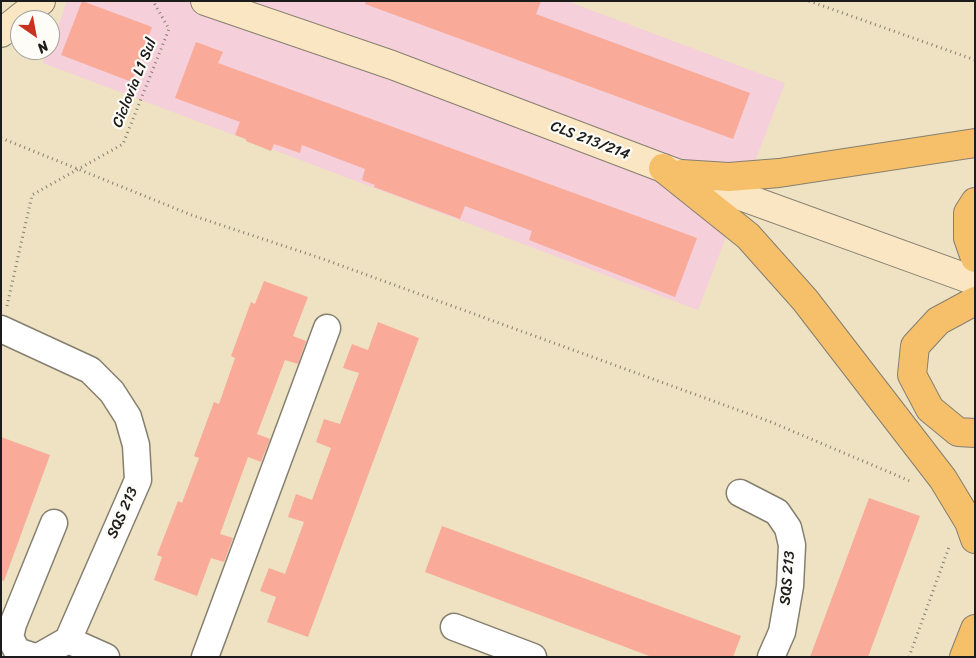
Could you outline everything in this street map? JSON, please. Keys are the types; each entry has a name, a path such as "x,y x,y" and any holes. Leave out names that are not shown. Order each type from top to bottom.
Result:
{"main road":[{"path":"672,171 729,177 779,173 975,143"},
{"path":"672,171 748,236 805,300 943,479 969,522 963,540"},
{"path":"975,202 968,213 968,238 975,258"},
{"path":"975,301 938,321 915,346 912,375 930,409 958,432 975,433"},
{"path":"964,657 975,629"}],"street":[{"path":"1,23 27,1"},
{"path":"1,33 41,1"},
{"name":"CLS 213/214","path":"205,1 392,64 672,171 975,281"},
{"path":"204,657 327,328"},
{"name":"SQS 213","path":"2,329 90,370 112,392 128,417 136,446 138,480 68,640"},
{"name":"SQS 213","path":"740,493 777,512 788,528 792,545 790,586 782,632 771,657"},
{"path":"54,522 13,624 10,637 16,651 36,657 68,640 106,657"},
{"path":"454,627 533,657"}],"path":[{"name":"Ciclovia L1 Sul","path":"2,329 32,195 77,168 123,144 169,29 153,1"},
{"path":"809,1 975,60"},
{"path":"1,138 194,216 323,259 771,422 913,482"},
{"path":"909,657 963,540"}],"shaded area":[{"path":"67,1 567,1 785,83 698,310 43,63 44,60 60,60 60,21"}],"building":[{"path":"82,1 152,27 132,82 61,55"},
{"path":"366,1 541,1 536,14 750,93 733,139 365,4"},
{"path":"196,42 223,52 218,63 697,238 675,297 529,240 532,231 465,206 460,219 374,187 375,185 362,180 365,169 302,145 300,153 274,144 271,151 246,141 246,139 235,135 240,122 175,98"},
{"path":"264,281 308,297 293,336 306,341 298,364 285,360 257,434 270,439 261,462 248,457 220,534 233,538 224,562 211,558 197,596 154,580 162,557 157,555 178,501 182,503 199,458 194,456 214,402 219,404 235,358 231,356 251,302 255,304"},
{"path":"378,322 419,338 308,637 267,622 276,597 260,591 269,568 285,574 304,522 288,517 296,494 312,500 331,448 316,442 324,419 340,424 359,373 343,368 352,344 368,350"},
{"path":"1,437 50,455 4,581 1,580"},
{"path":"869,498 920,516 868,657 810,657"},
{"path":"442,526 741,636 733,657 652,657 425,572"}]}
